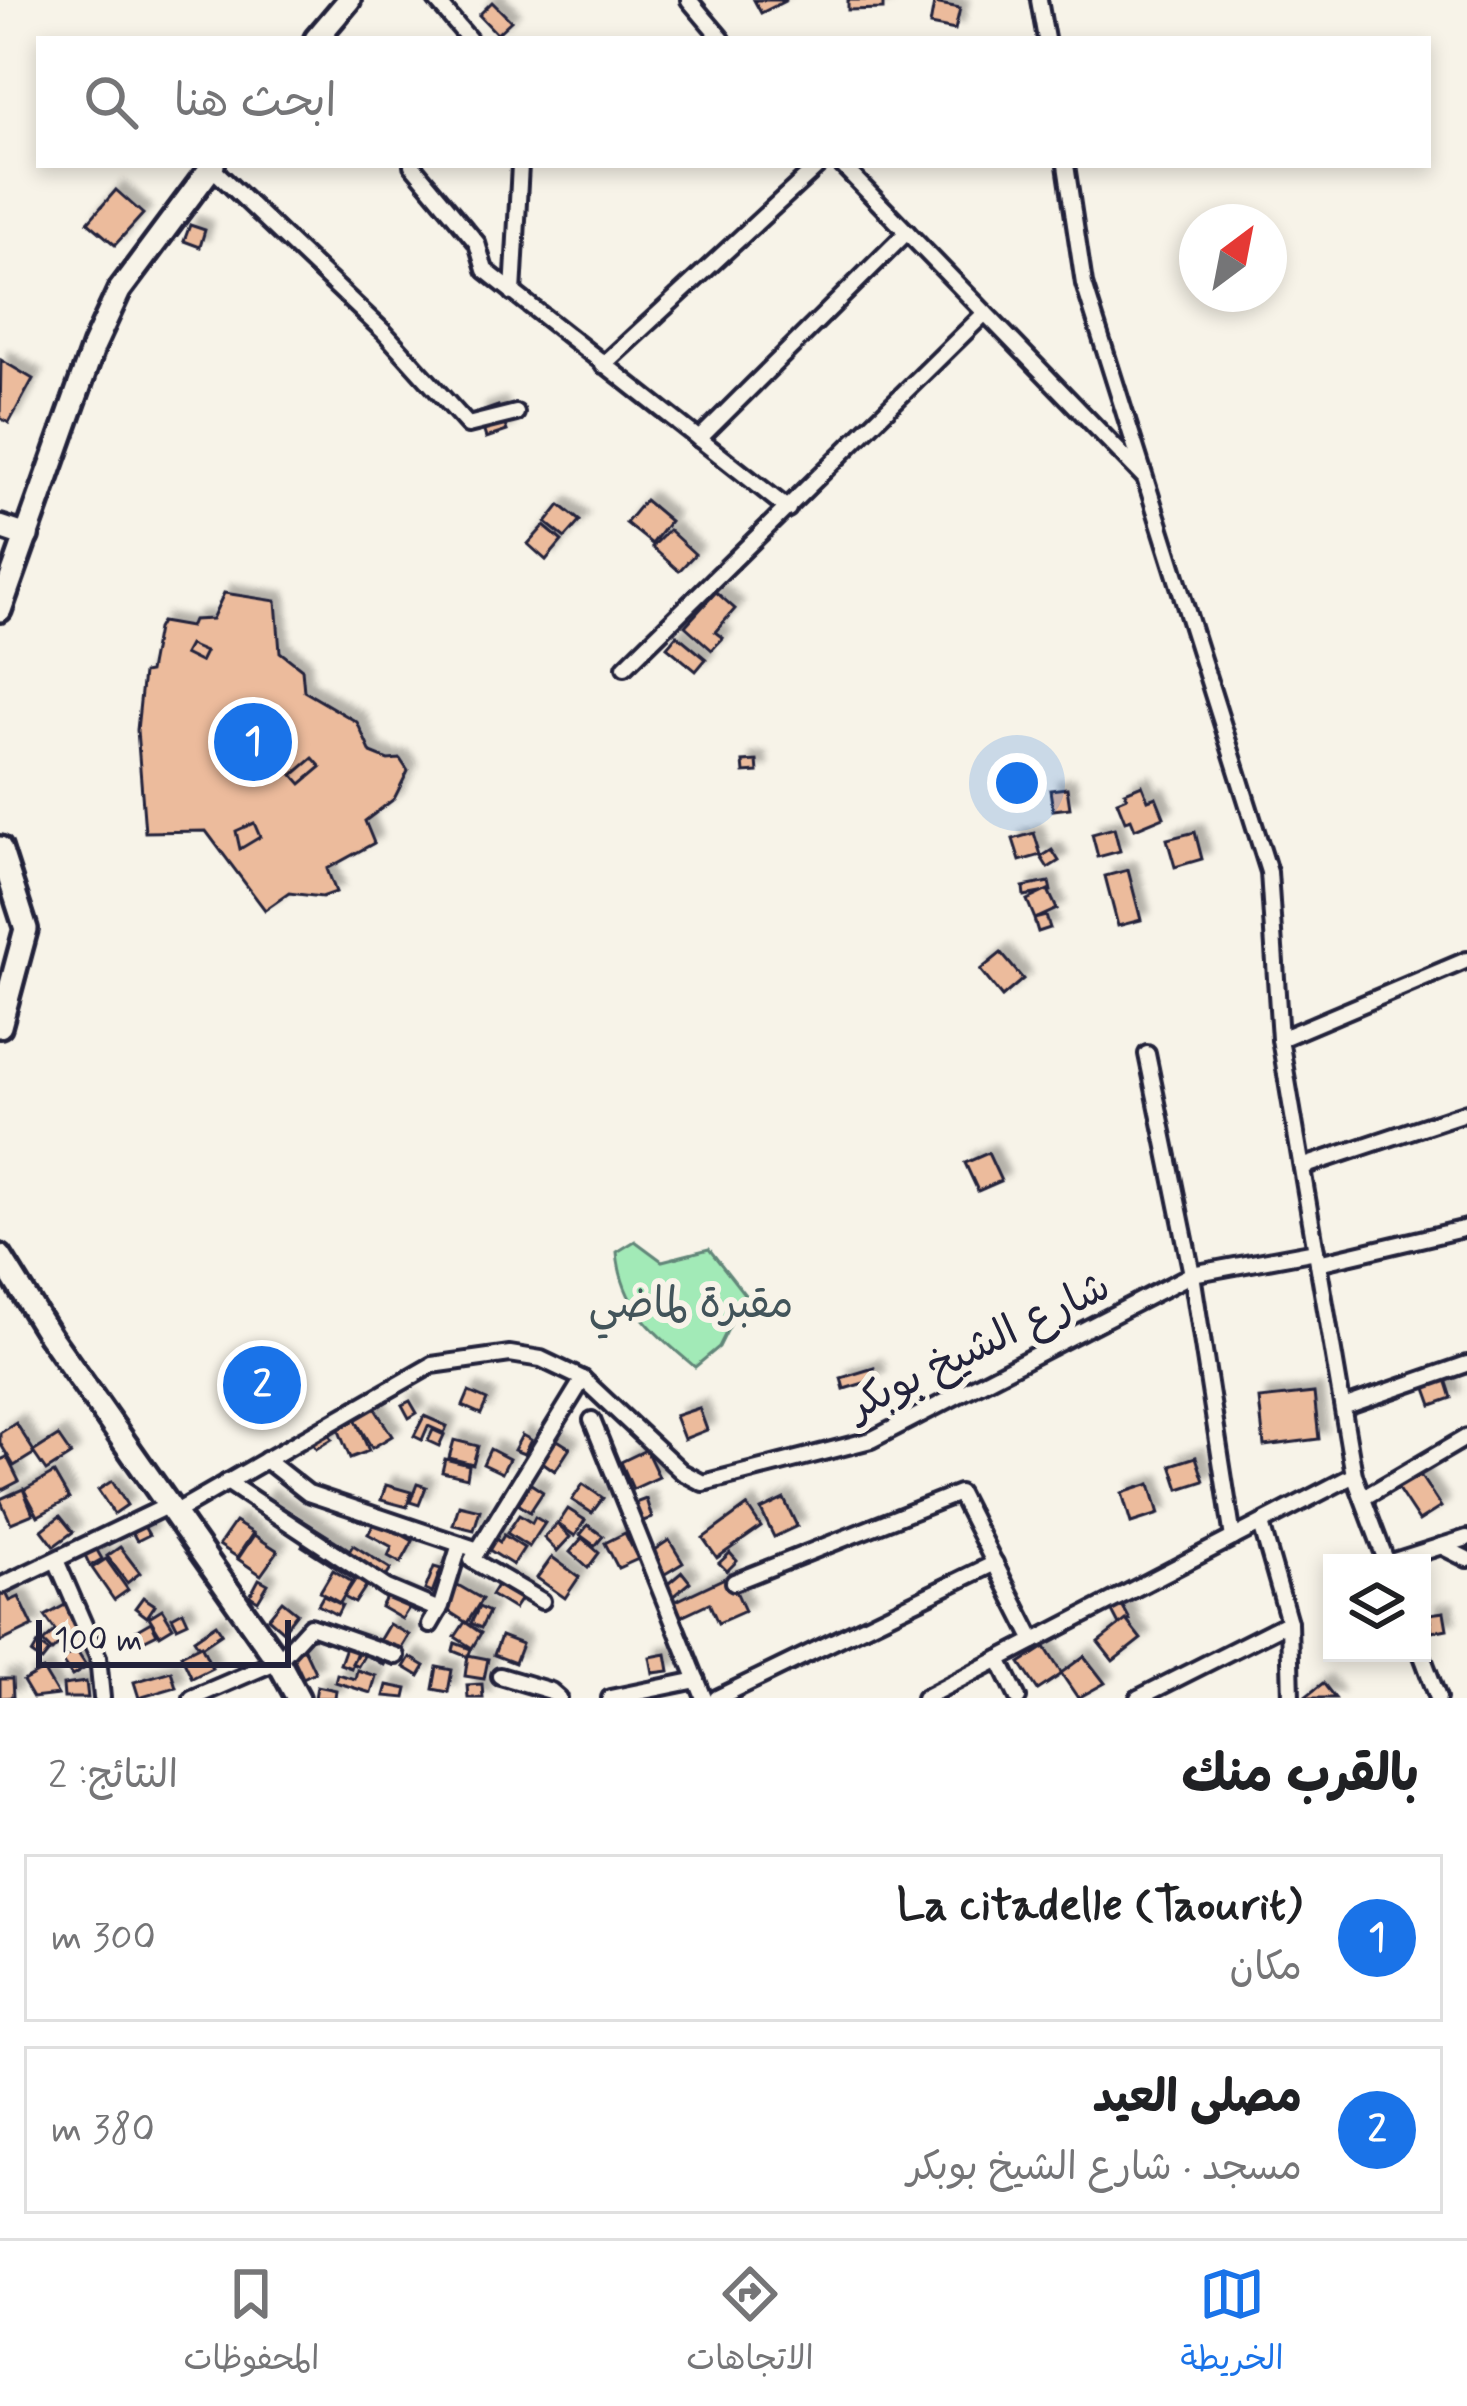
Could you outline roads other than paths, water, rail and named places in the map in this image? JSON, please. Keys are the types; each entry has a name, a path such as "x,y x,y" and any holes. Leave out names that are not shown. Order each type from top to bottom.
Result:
{"street":[{"path":"323,36 349,0"},
{"path":"436,0 466,36"},
{"path":"689,0 719,36"},
{"path":"1040,0 1046,36"},
{"path":"0,610 94,345 119,291 211,168"},
{"path":"214,168 384,332 468,425 516,413"},
{"path":"414,168 477,243 485,270 788,509"},
{"path":"512,292 520,168"},
{"path":"603,365 816,168"},
{"path":"845,168 1146,480"},
{"path":"1066,168 1084,284 1269,872 1280,1039 1354,1475 1385,1554"},
{"path":"699,440 907,232"},
{"path":"625,667 985,313"},
{"path":"0,527 27,536"},
{"path":"0,848 26,929 0,1026"},
{"path":"1280,1039 1467,960"},
{"path":"1147,1054 1192,1274 1233,1538"},
{"path":"1302,1167 1467,1112"},
{"name":"شارع الشيخ بوبكر","path":"0,1586 227,1482 432,1366 510,1354 541,1359 584,1379 682,1472 703,1483 871,1440 1192,1274 1317,1257 1467,1228"},
{"path":"0,1256 38,1319 278,1661 298,1698"},
{"path":"1343,1407 1467,1364"},
{"path":"542,1601 472,1560 584,1379"},
{"path":"592,1420 704,1698"},
{"path":"1363,1498 1467,1437"},
{"path":"266,1460 308,1493 478,1550"},
{"path":"924,1698 1354,1475"},
{"path":"227,1482 387,1588 439,1610"},
{"path":"734,1582 958,1493 1034,1641"},
{"path":"1261,1524 1289,1622 1291,1698"},
{"path":"1416,1554 1467,1538"},
{"path":"430,1624 460,1544"},
{"path":"1441,1546 1467,1559"},
{"path":"56,1560 98,1657 102,1698"},
{"path":"717,1698 994,1563"},
{"path":"1138,1698 1289,1622"},
{"path":"192,1698 278,1661 310,1626 395,1656"},
{"path":"999,1659 1018,1698"},
{"path":"1424,1662 1438,1698"},
{"path":"500,1676 551,1691 559,1698"},
{"path":"610,1698 697,1680"}],"place":[{"name":"La citadelle (Taourit)","path":"253,742"},
{"name":"مصلى العيد","path":"262,1385"}],"park label":[{"name":"مقبرة لماضي","path":"691,1302"}]}
